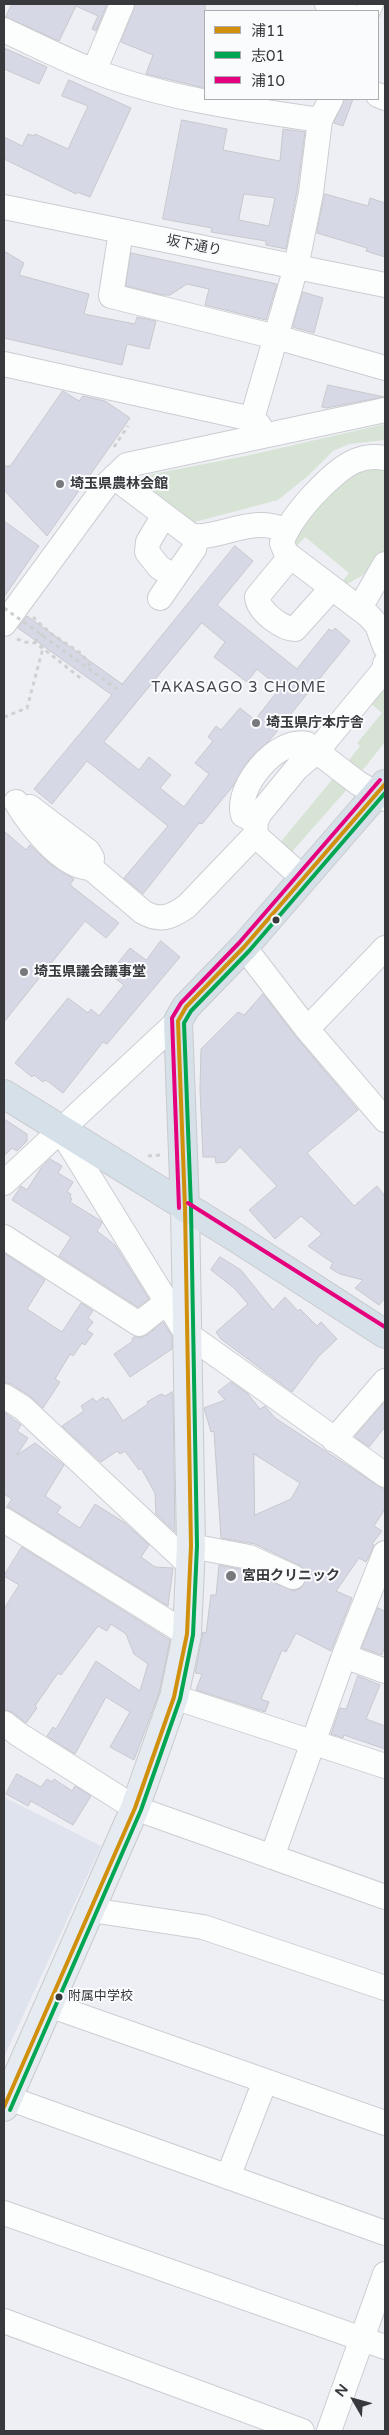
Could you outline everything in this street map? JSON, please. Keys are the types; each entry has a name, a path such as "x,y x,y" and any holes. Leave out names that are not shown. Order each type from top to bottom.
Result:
{"highway":[{"path":"185,1208 178,1021 186,1007 244,947 383,792"},
{"path":"4,1094 385,1334"}],"main road":[{"path":"7,2094 49,2006 135,1808 174,1697 187,1634 190,1556 185,1208"}],"street":[{"path":"94,71 122,4"},
{"path":"327,4 343,10"},
{"path":"4,30 94,71 143,87 213,104 320,120"},
{"path":"257,427 276,337 296,267 311,193 320,120 330,100"},
{"name":"坂下通り","path":"4,207 385,285"},
{"path":"121,232 111,296 276,337 385,368"},
{"path":"4,364 257,427"},
{"path":"7,629 114,477 127,465 257,427 385,410"},
{"path":"385,458 363,458 346,465 317,492 286,530 282,548 331,589 360,608 377,625 385,647"},
{"path":"114,477 188,534 197,536 270,524 286,530"},
{"path":"164,515 148,542 147,552 159,567 174,577"},
{"path":"160,598 194,549 197,536"},
{"path":"290,556 258,597 258,604 282,624 289,629 295,629 331,589"},
{"path":"360,608 385,564"},
{"path":"10,803 34,810 88,851 92,858 91,868 143,912 150,916 168,918 187,906 256,828 260,813 297,768 317,751 384,670 385,664"},
{"path":"317,751 358,783 383,792"},
{"path":"256,828 304,879"},
{"path":"244,947 307,1029 385,1120"},
{"path":"307,1029 385,948"},
{"path":"4,1183 178,1021"},
{"path":"61,1131 168,1301 186,1333 385,1475"},
{"path":"4,1237 139,1324 168,1301"},
{"path":"334,1440 385,1380"},
{"path":"4,1396 23,1408 190,1556 249,1558 293,1577"},
{"path":"4,1520 187,1634"},
{"path":"272,1857 344,1656 385,1552"},
{"path":"344,1656 385,1671"},
{"path":"174,1697 385,1766"},
{"path":"4,1723 18,1734 135,1808 385,1897"},
{"path":"91,1910 203,1926 385,1988"},
{"path":"49,2006 385,2123"},
{"path":"228,2177 265,2081"},
{"path":"7,2094 228,2177 385,2233"},
{"path":"4,2213 385,2347"},
{"path":"329,2431 385,2274"},
{"path":"4,2321 302,2431"}],"path":[{"path":"114,446 128,426"},
{"path":"4,608 117,689"},
{"path":"31,615 46,630 82,654 92,669"},
{"path":"7,629 25,642 34,643 43,648 83,680"},
{"path":"34,643 46,630"},
{"path":"4,717 27,708 43,648"}],"shaded area":[{"path":"4,1797 101,1846 4,2057"}],"green space":[{"path":"385,424 385,440 349,444 333,451 309,475 278,500 191,523 140,487 144,482 140,478 143,476 250,455"},
{"path":"385,465 385,552 363,575 344,586 340,584 349,573 305,537 294,549 293,539 348,470"},
{"path":"385,684 385,742 362,771 349,760 360,746 357,743 382,713 370,703"},
{"path":"335,776 349,787 290,854 279,844"}],"building":[{"path":"12,4 107,4 96,31 92,29 98,16 76,6 59,41 6,17"},
{"path":"136,4 205,4 204,88 146,74 153,55 121,42"},
{"path":"4,48 47,67 39,84 4,69"},
{"path":"69,80 131,108 90,197 77,192 76,194 4,159 4,137 22,146 28,134 34,136 35,134 68,149 88,106 62,96"},
{"path":"345,100 353,100 343,126 334,123"},
{"path":"182,120 227,129 223,150 280,161 283,129 305,132 297,191 286,249 266,245 266,241 211,232 212,228 163,219","holes":["244,194 275,198 269,226 239,220"]},
{"path":"325,194 368,206 370,198 385,203 385,257 366,251 367,248 317,233"},
{"path":"4,251 24,263 19,275 89,294 84,314 135,324 137,317 156,321 149,349 127,344 122,365 4,338"},
{"path":"131,253 277,284 266,320 205,305 209,289 187,284 170,295 162,295 126,286"},
{"path":"303,292 323,298 314,333 293,327"},
{"path":"328,385 384,397 326,408 322,407"},
{"name":"埼玉県農林会館","path":"63,391 79,401 83,396 105,401 130,418 47,536 4,490 4,466 10,466"},
{"path":"4,521 39,546 4,597"},
{"name":"埼玉県庁本庁舎","path":"235,546 253,561 217,605 297,669 329,629 332,631 335,628 350,641 269,741 250,758 233,786 202,824 199,823 143,894 124,878 168,826 87,761 52,804 34,789 112,695 18,628 27,616 122,684","holes":["202,623 225,642 214,657 247,682 257,669 280,688 255,720 240,708 221,730 216,726 208,737 213,741 195,763 209,774 184,807 160,788 171,775 149,757 139,770 104,742"]},
{"name":"埼玉県議会議事堂","path":"4,831 26,850 30,845 50,864 74,879 70,885 119,923 106,938 85,921 4,1022"},
{"path":"161,941 180,957 107,1044 103,1042 63,1093 46,1080 43,1082 34,1075 32,1077 15,1063 68,998 88,1013 91,1009 99,1016 124,985 109,974 130,948 146,960"},
{"path":"263,994 297,1038 358,1110 307,1153 354,1206 377,1186 385,1196 385,1298 379,1305 355,1288 363,1280 340,1274 330,1268 333,1263 308,1246 322,1234 301,1216 275,1239 249,1210 277,1186 240,1147 226,1162 216,1163 215,1157 203,1157 200,1089 201,1049 238,1012 244,1015"},
{"path":"4,1119 27,1134 27,1141 17,1151 12,1148 4,1156"},
{"path":"50,1159 62,1166 58,1173 73,1182 67,1192 71,1194 70,1197 72,1199 70,1202 101,1221 102,1223 97,1231 115,1245 149,1299 138,1307 59,1256 71,1237 12,1200 21,1186 27,1190 41,1168"},
{"path":"4,1253 45,1280 27,1309 62,1332 81,1303 93,1311 88,1318 93,1322 87,1330 93,1334 85,1345 82,1343 73,1356 70,1354 55,1379 60,1382 43,1408 30,1396 11,1384 4,1382"},
{"path":"220,1257 241,1270 273,1310 285,1297 298,1311 300,1309 317,1326 321,1322 337,1339 318,1357 292,1392 221,1339 216,1332 248,1304 234,1288 211,1270"},
{"path":"163,1322 172,1336 172,1349 130,1377 114,1354 133,1341 132,1339 135,1336 140,1338 147,1335"},
{"path":"231,1382 247,1393 260,1409 265,1406 275,1418 385,1490 385,1509 374,1526 382,1531 372,1544 374,1545 366,1562 359,1558 336,1591 352,1598 331,1651 296,1633 286,1652 282,1650 261,1699 269,1702 265,1712 196,1690 202,1674 195,1673 203,1632 206,1633 211,1595 216,1595 219,1565 245,1570 294,1591 301,1588 307,1576 304,1569 299,1565 255,1544 221,1538 214,1431 211,1432 204,1408 225,1400 218,1392","holes":["254,1454 300,1483 291,1499 255,1515"]},
{"path":"172,1392 175,1532 156,1514 155,1493 141,1468 139,1470 125,1451 120,1454 117,1451 101,1462 62,1426 84,1411 81,1406 93,1398 96,1402 103,1397 105,1400 108,1398 123,1421 148,1404 147,1402 161,1394 165,1396"},
{"path":"385,1402 385,1427 369,1447 355,1437"},
{"path":"4,1412 21,1425 17,1431 28,1438 17,1455 35,1443 64,1465 45,1496 61,1507 57,1513 80,1528 95,1504 125,1523 149,1545 141,1557 155,1567 173,1568 168,1606 7,1506 12,1499 4,1494"},
{"path":"22,1547 170,1640 159,1693 134,1760 110,1747 130,1712 106,1697 75,1754 47,1736 53,1727 56,1729 96,1661 140,1691 148,1664 134,1654 126,1634 111,1624 107,1631 98,1626 61,1675 58,1673 35,1706 37,1708 26,1723 12,1712 4,1710 4,1609 19,1585 4,1576"},
{"path":"378,1608 385,1611 385,1645 382,1655 362,1648"},
{"path":"358,1676 380,1685 366,1719 385,1726 385,1749 344,1735 343,1738 331,1734 340,1708 346,1709"},
{"path":"17,1774 41,1787 47,1779 52,1782 54,1779 72,1791 75,1786 91,1796 73,1825 31,1801 28,1806 6,1794"}],"transit line":[{"name":"浦10","path":"179,1208 172,1018 181,1003 239,943 380,780"},
{"name":"浦11","path":"4,2107 135,1808 174,1697 187,1634 191,1546 185,1208 178,1021 186,1007 244,947 385,784"},
{"name":"志01","path":"10,2110 141,1810 180,1699 193,1635 197,1546 191,1208 184,1023 191,1011 249,951 385,793"},
{"name":"浦10","path":"188,1203 385,1327"}],"place":[{"name":"埼玉県農林会館","path":"60,484"},
{"name":"埼玉県庁本庁舎","path":"256,723"},
{"name":"埼玉県議会議事堂","path":"24,972"},
{"name":"宮田クリニック","path":"231,1576"},
{"name":"附属中学校","path":"59,1997"}],"district":[{"name":"TAKASAGO 3 CHOME","path":"239,688"}]}
